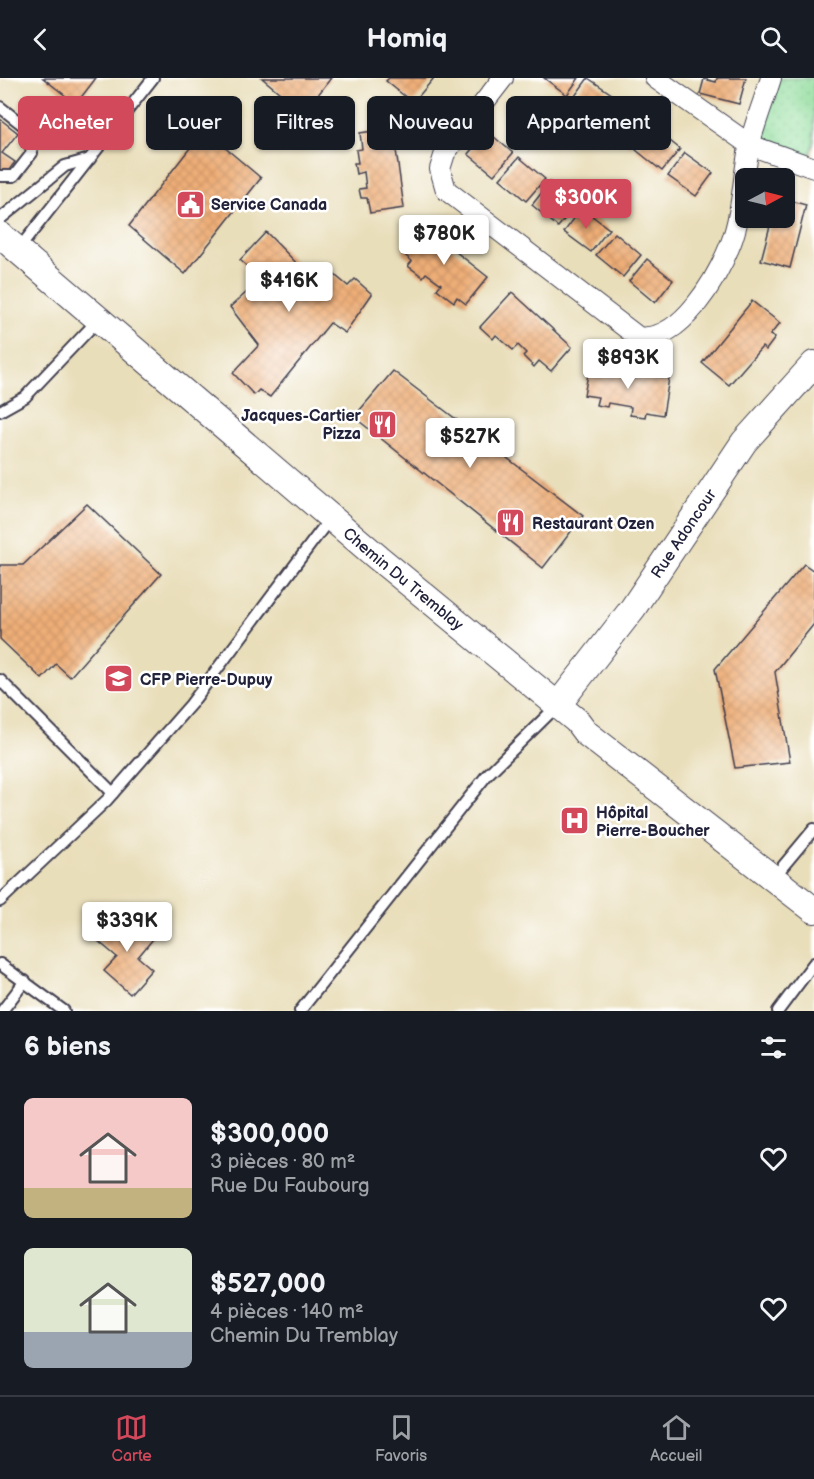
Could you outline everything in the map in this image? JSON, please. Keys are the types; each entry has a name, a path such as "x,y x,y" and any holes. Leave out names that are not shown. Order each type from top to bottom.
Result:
{"street":[{"path":"503,78 445,153 440,169 446,190 638,337 651,339 667,333 695,306 717,272 732,241 750,145 771,78"},
{"path":"655,78 750,145 813,164"},
{"name":"Chemin Du Tremblay","path":"9,242 331,517 577,721 586,733 814,910"},
{"name":"Rue Adoncour","path":"557,706 633,608 744,442 814,364"}],"lane":[{"path":"9,242 90,159 153,78"},
{"path":"0,107 28,129 32,153 14,176 0,176"},
{"path":"0,219 65,166 90,159"},
{"path":"0,411 25,397 99,319"},
{"path":"0,901 113,793 191,705 331,517"},
{"path":"0,680 113,793"},
{"path":"300,1011 487,775 557,706"},
{"path":"774,878 814,829"},
{"path":"778,1011 814,963"},
{"path":"0,964 64,1011"},
{"path":"2,1011 25,981"}],"green space":[{"path":"777,78 814,78 814,141 809,159 756,143"}],"building":[{"path":"43,78 96,78 82,96 66,96"},
{"path":"262,78 331,78 317,96 284,96"},
{"path":"389,78 434,78 419,96 404,96 386,81"},
{"path":"544,78 579,78 567,95"},
{"path":"588,78 615,96 575,96"},
{"path":"717,78 746,78 739,104 700,94 704,79 716,82"},
{"path":"0,119 18,133 2,153 15,162 6,174 0,169"},
{"path":"367,132 367,150 396,150 404,208 370,213 367,198 361,198 359,189 366,188 364,172 356,174 354,163 358,163 356,150 362,149 360,133"},
{"path":"494,137 506,147 506,150 513,153 494,175 468,154 471,150 494,150"},
{"path":"671,142 680,149 662,171 636,150 671,150"},
{"path":"188,150 228,150 261,178 185,274 129,226"},
{"path":"685,153 713,173 696,196 668,176"},
{"path":"519,157 545,179 526,201 500,179"},
{"path":"550,182 577,204 558,227 532,205"},
{"path":"795,202 806,205 790,268 761,260 769,228 795,228"},
{"path":"582,208 609,229 591,252 564,232"},
{"path":"423,226 488,277 466,304 457,297 454,302 437,289 441,284 426,273 423,277 408,266 412,261 402,253"},
{"path":"266,232 312,279 324,266 348,286 355,279 372,294 345,333 330,323 270,397 259,390 254,395 233,373 259,345 230,307 255,285 252,282 258,276 240,260"},
{"path":"615,233 641,255 623,277 596,255"},
{"path":"647,259 673,280 655,303 629,281"},
{"path":"512,292 572,347 551,371 539,361 534,367 523,356 526,353 518,345 513,350 496,335 493,339 480,327"},
{"path":"752,301 780,323 770,335 775,338 766,350 762,347 729,385 702,363"},
{"path":"590,364 669,378 663,415 646,412 645,417 630,415 631,407 608,403 607,407 596,405 598,397 584,395"},
{"path":"393,371 583,516 543,568 354,417"},
{"path":"87,504 161,574 70,677 56,664 42,679 0,639 0,565 23,565"},
{"path":"804,564 814,571 814,624 775,672 790,762 735,768 715,669"},
{"path":"123,913 153,939 138,957 152,969 130,994 104,971 117,957 98,941"}],"place":[{"name":"Service Canada","path":"190,204"},
{"name":"Jacques-Cartier Pizza","path":"382,424"},
{"name":"Restaurant Ozen","path":"511,523"},
{"name":"CFP Pierre-Dupuy","path":"119,679"},
{"name":"Hôpital Pierre-Boucher","path":"575,821"}]}
